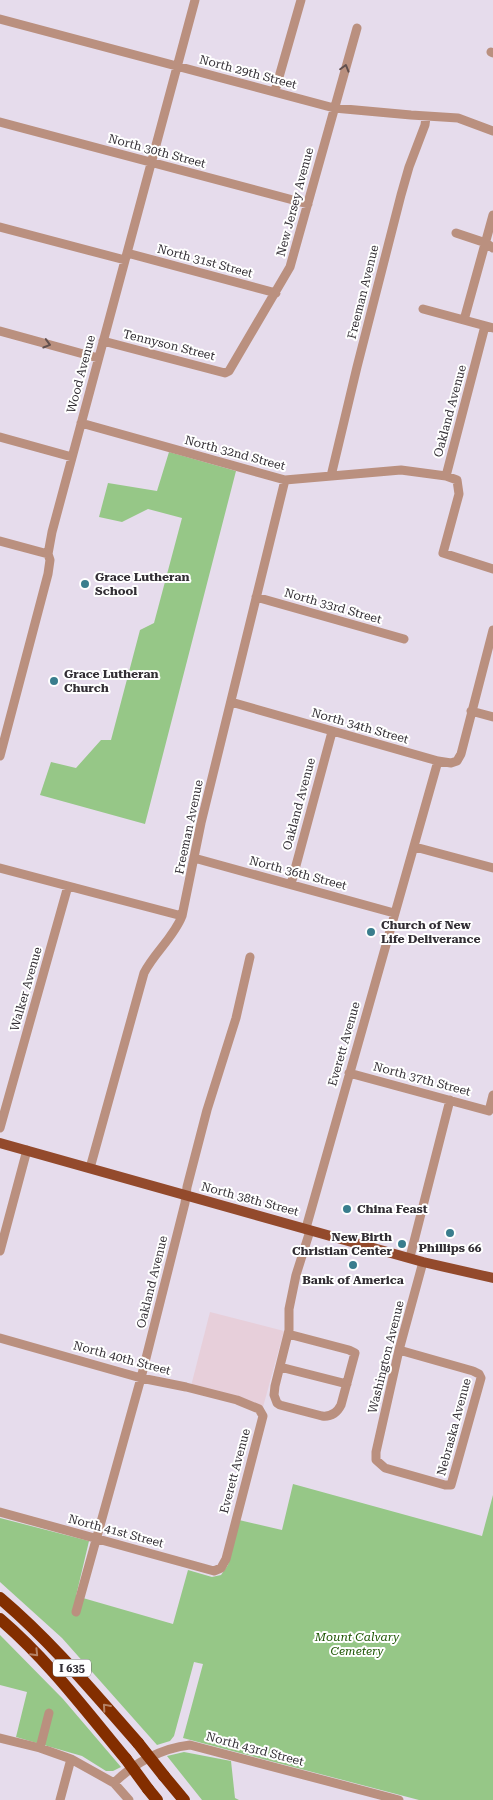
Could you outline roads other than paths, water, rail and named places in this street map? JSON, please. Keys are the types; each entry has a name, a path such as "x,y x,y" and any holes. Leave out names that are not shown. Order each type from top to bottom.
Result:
{"highway":[{"name":"I 635","path":"0,1598 72,1668 138,1743 184,1800"},
{"name":"I 635","path":"0,1620 56,1675 126,1759 157,1800"}],"main road":[{"name":"North 38th Street","path":"0,1143 423,1262 493,1278"}],"street":[{"name":"Wood Avenue","path":"0,756 48,574 50,560 48,554 52,532 195,0"},
{"path":"275,91 301,0"},
{"name":"North 29th Street","path":"0,19 334,108 463,119 493,131"},
{"name":"New Jersey Avenue","path":"229,371 290,267 357,28"},
{"name":"Freeman Avenue","path":"331,476 401,195 409,167 425,125 426,116"},
{"name":"North 30th Street","path":"0,122 308,204"},
{"path":"464,320 489,245 493,215"},
{"name":"North 31st Street","path":"0,227 276,293"},
{"path":"456,232 489,245"},
{"path":"423,309 489,327"},
{"name":"Oakland Avenue","path":"489,327 446,476 457,480 459,494 443,553 493,569"},
{"path":"0,331 98,358"},
{"name":"Tennyson Street","path":"103,341 226,373 229,371"},
{"name":"North 32nd Street","path":"81,423 285,480 401,470 446,476"},
{"path":"0,437 72,457"},
{"name":"Freeman Avenue","path":"90,1168 144,973 158,951 179,925 182,916 201,823 285,480"},
{"path":"0,541 48,554"},
{"name":"North 33rd Street","path":"256,598 404,639"},
{"path":"493,630 472,711 493,717"},
{"name":"North 34th Street","path":"231,702 332,732 451,763 457,761 472,711"},
{"name":"Oakland Avenue","path":"291,884 332,732"},
{"name":"Everett Avenue","path":"288,1334 355,1353 338,1411 328,1416 322,1416 277,1403 274,1394 288,1334 289,1309 296,1275 309,1234 306,1228 394,913 415,848 438,761"},
{"path":"415,848 493,868"},
{"name":"North 36th Street","path":"194,858 394,913"},
{"path":"0,868 182,916"},
{"name":"Walker Avenue","path":"0,1128 68,886"},
{"name":"Oakland Avenue","path":"76,1612 141,1378 207,1110 236,1018 250,957"},
{"name":"North 37th Street","path":"349,1073 489,1111 493,1095"},
{"path":"410,1258 450,1100"},
{"path":"0,1252 27,1150"},
{"name":"Washington Avenue","path":"423,1262 399,1350 376,1452 376,1460 384,1468 444,1485 451,1485"},
{"name":"North 40th Street","path":"0,1338 141,1378 237,1400"},
{"name":"Nebraska Avenue","path":"399,1350 473,1370 481,1378 451,1485"},
{"path":"280,1366 347,1384"},
{"name":"Everett Avenue","path":"225,1564 263,1416 260,1409 237,1400"},
{"name":"North 41st Street","path":"0,1512 214,1571 225,1564"},
{"path":"40,1748 49,1713"},
{"path":"0,1738 40,1748 71,1759 114,1783 129,1800"},
{"name":"North 43rd Street","path":"114,1783 124,1773 162,1752 190,1745 399,1800"},
{"path":"60,1800 71,1759"}],"place":[{"name":"Grace Lutheran School","path":"85,584"},
{"name":"Grace Lutheran Church","path":"54,681"},
{"name":"Church of New Life Deliverance","path":"371,932"},
{"name":"China Feast","path":"347,1209"},
{"name":"Phillips 66","path":"450,1233"},
{"name":"New Birth Christian Center","path":"402,1244"},
{"name":"Bank of America","path":"353,1265"}],"park label":[{"name":"Mount Calvary Cemetery","path":"357,1644"}]}
